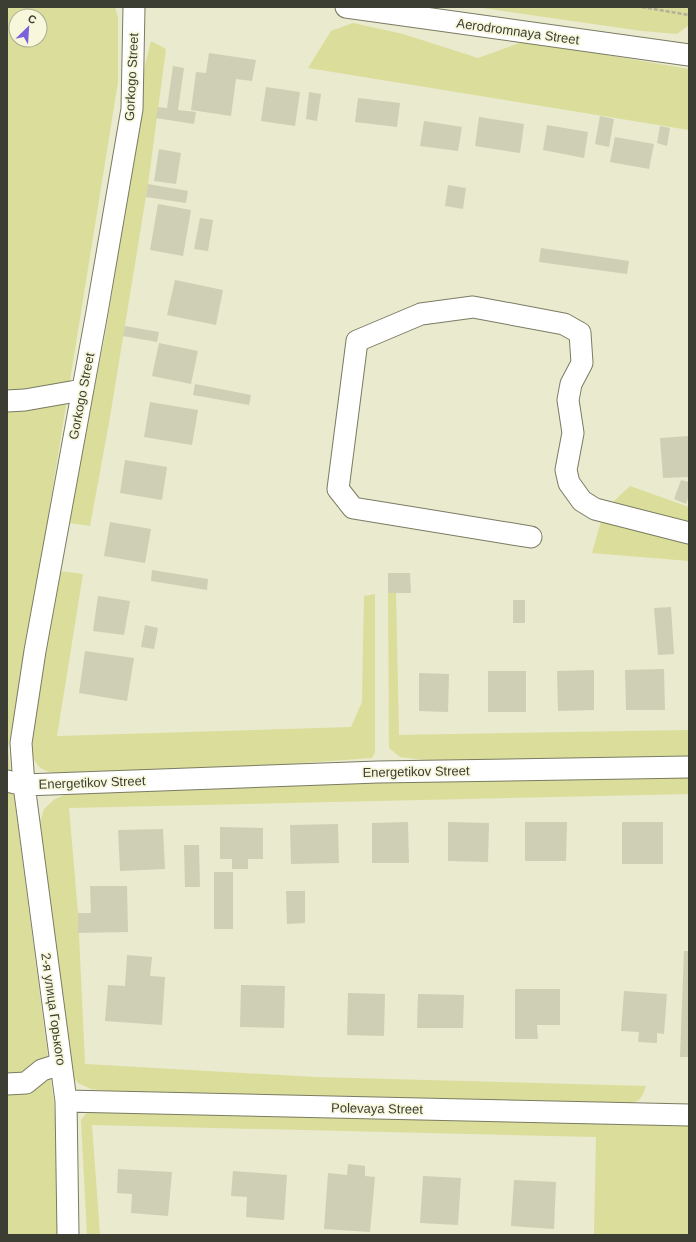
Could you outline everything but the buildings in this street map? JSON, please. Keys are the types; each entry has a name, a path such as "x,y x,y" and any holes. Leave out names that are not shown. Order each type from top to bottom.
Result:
{"street":[{"name":"Gorkogo Street","path":"15,783 34,659 132,109 134,7"},
{"name":"Aerodromnaya Street","path":"346,7 689,55"},
{"path":"532,537 353,508 338,489 357,341 421,314 473,307 564,324 580,333 582,363 571,384 568,400 573,433 566,470 568,483 582,501 595,509 689,533"},
{"path":"7,401 25,400 82,390"},
{"name":"Energetikov Street","path":"15,783 378,772 689,767"},
{"name":"2-я улица Горького","path":"15,783 51,1067 66,1101 68,1235"},
{"path":"7,1084 26,1083 51,1067"},
{"name":"Polevaya Street","path":"66,1101 689,1115"}],"path":[{"path":"642,7 689,15"}],"green space":[{"path":"7,7 115,7 118,18 118,82 45,536 8,749 54,1104 66,1235 7,1235"},
{"path":"476,7 689,7 689,25 677,34 642,31"},
{"path":"353,23 403,34 478,58 525,41 689,69 689,130 308,68 331,31"},
{"path":"151,41 166,49 148,184 110,417 90,526 70,523 79,462 105,336 128,196 140,85"},
{"path":"630,486 689,507 689,526 613,502"},
{"path":"602,518 689,539 689,561 592,553"},
{"path":"59,571 83,574 57,736 351,727 362,702 364,596 375,594 375,752 372,758 290,764 78,775 58,774 39,767 35,762 33,755 33,736"},
{"path":"388,593 396,593 399,735 689,730 689,756 433,761 400,757 389,748"},
{"path":"689,776 689,794 69,808 78,913 85,1064 315,1077 646,1086 643,1094 637,1101 625,1104 122,1093 91,1089 78,1083 72,1076 51,924 40,822 44,809 55,799 67,794 283,785"},
{"path":"89,1110 689,1125 689,1235 594,1235 596,1137 92,1125 100,1235 87,1235 81,1120"}]}
